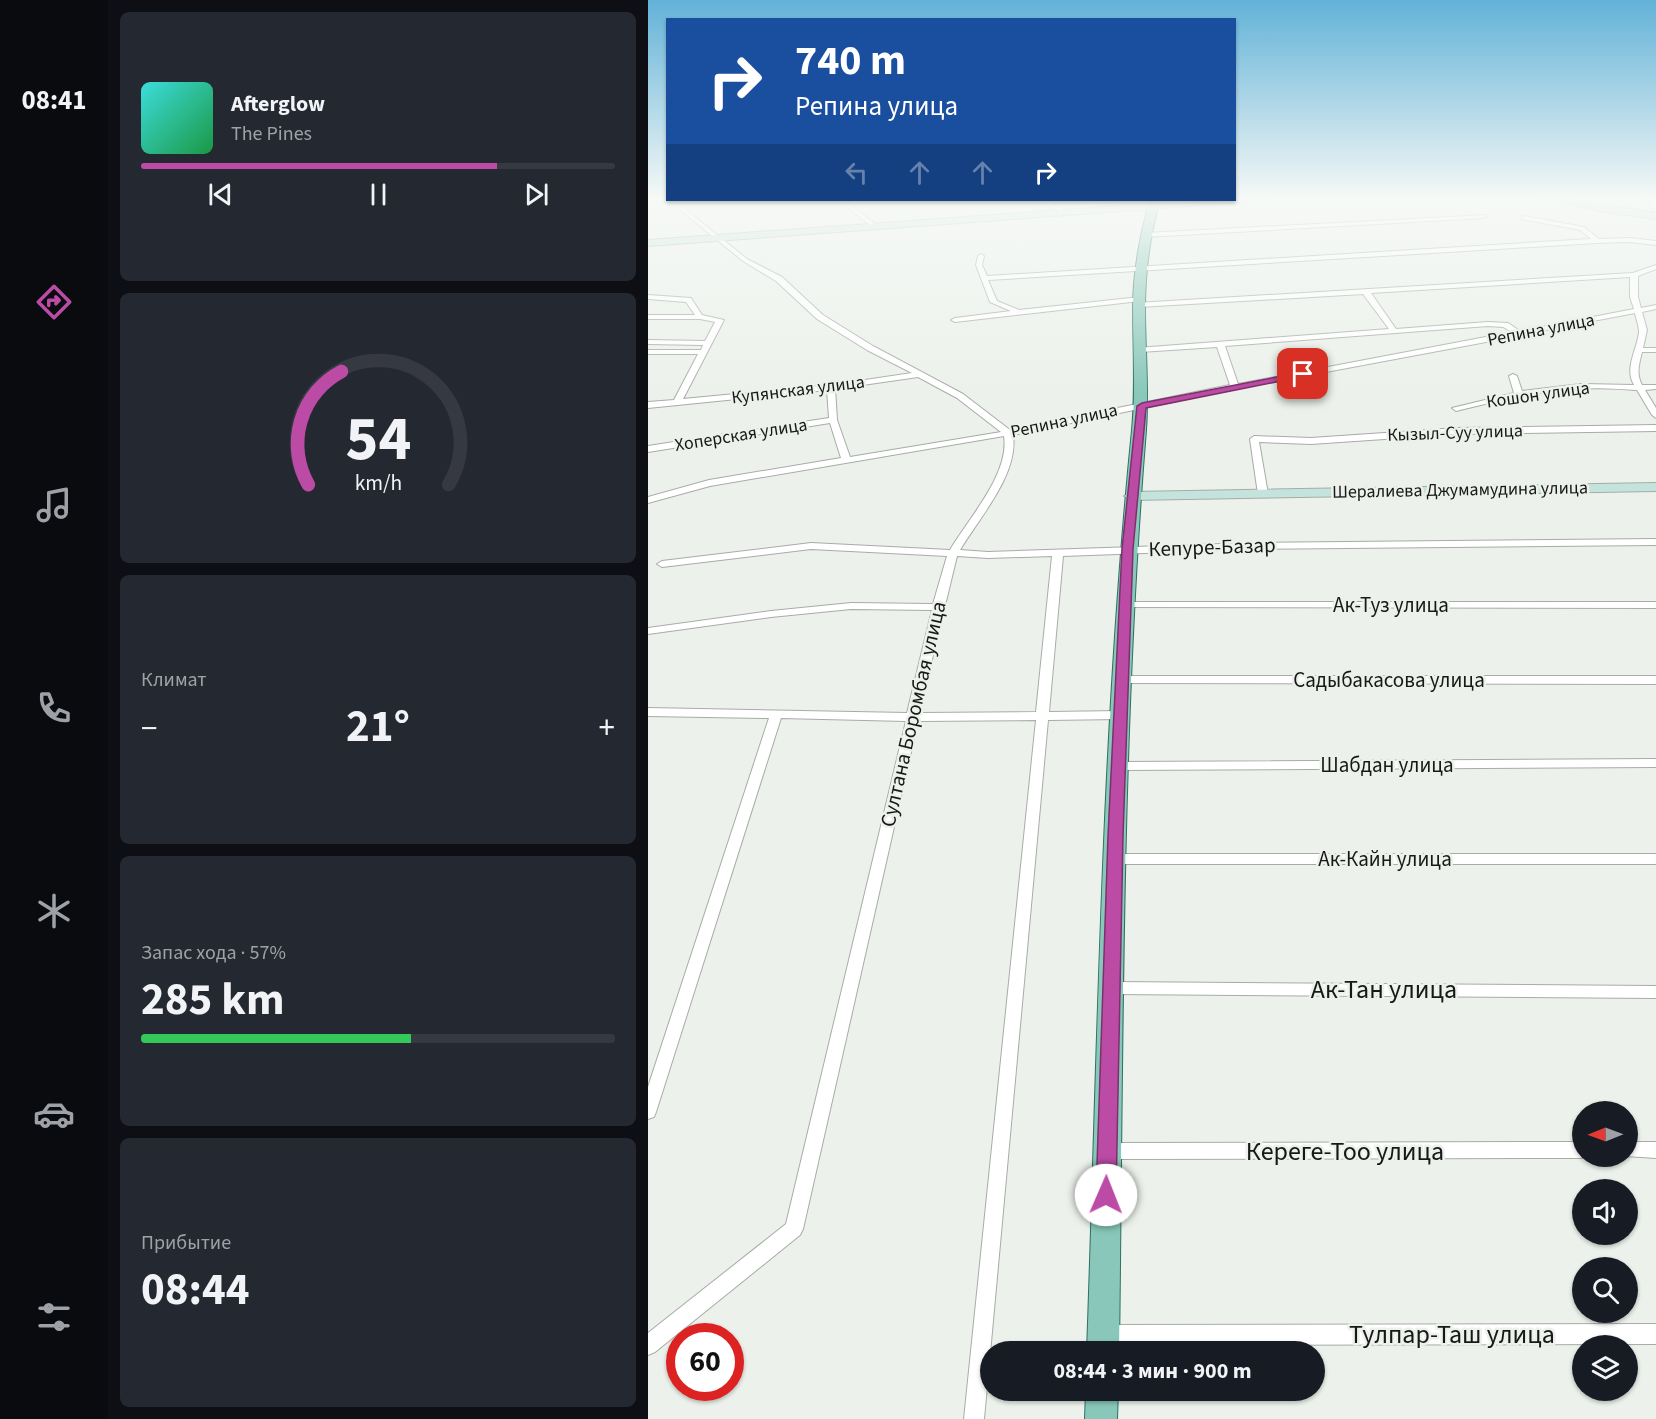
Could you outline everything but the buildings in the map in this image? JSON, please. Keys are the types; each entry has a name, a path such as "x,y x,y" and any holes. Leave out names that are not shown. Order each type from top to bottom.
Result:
{"main road":[{"path":"1103,1341 1118,766 1131,496 1142,406 1140,302 1143,263"},
{"name":"Шералиева Джумамудина улица","path":"1131,496 1656,487"},
{"path":"1101,1419 1102,1401"}],"street":[{"path":"751,263 779,279 820,317 918,375 960,396 1008,433"},
{"path":"979,263 994,302 1020,312"},
{"path":"984,278 1224,263"},
{"path":"955,320 1140,302 1366,292 1634,275 1656,267"},
{"path":"1634,275 1634,297 1643,330 1640,350 1634,367 1634,378 1656,416"},
{"path":"1366,292 1395,332"},
{"path":"648,297 684,299 690,302 700,317"},
{"name":"Репина улица","path":"648,500 709,483 1008,433 1235,387 1656,308"},
{"path":"648,317 700,317 720,320 677,403"},
{"path":"1140,350 1221,346 1488,324 1505,325 1521,334"},
{"path":"648,342 709,343"},
{"path":"1221,346 1235,387"},
{"path":"1640,350 1656,350"},
{"path":"648,352 704,352"},
{"name":"Купянская улица","path":"648,405 831,387 918,375"},
{"path":"1513,376 1519,394"},
{"name":"Кошон улица","path":"1456,408 1519,394 1583,386 1656,387"},
{"name":"Хоперская улица","path":"831,387 833,420 846,460"},
{"name":"Хоперская улица","path":"648,449 833,420"},
{"name":"Кызыл-Суу улица","path":"1263,494 1254,439 1311,441 1458,431 1656,428"},
{"name":"Султана Боромбая улица","path":"648,1345 794,1229 952,554 1010,457 1012,442 1008,433"},
{"name":"Кепуре-Базар","path":"662,564 811,546 850,546 988,555 1253,546 1656,542"},
{"path":"974,1419 1058,552"},
{"name":"Ак-Туз улица","path":"1125,604 1656,605"},
{"path":"648,631 771,614 851,606 938,607"},
{"name":"Садыбакасова улица","path":"1122,680 1656,680"},
{"path":"648,712 912,717 1121,715"},
{"path":"648,1112 776,715"},
{"name":"Шабдан улица","path":"1118,766 1656,763"},
{"name":"Ак-Кайн улица","path":"1115,859 1656,859"},
{"name":"Ак-Тан улица","path":"1112,988 1656,992"},
{"name":"Кереге-Тоо улица","path":"1107,1151 1572,1150"},
{"path":"1638,1150 1656,1150"},
{"name":"Тулпар-Таш улица","path":"1226,1341 1656,1334"}],"route":[{"path":"1106,1195 1116,836 1128,549 1131,496 1142,406 1303,374"}]}
